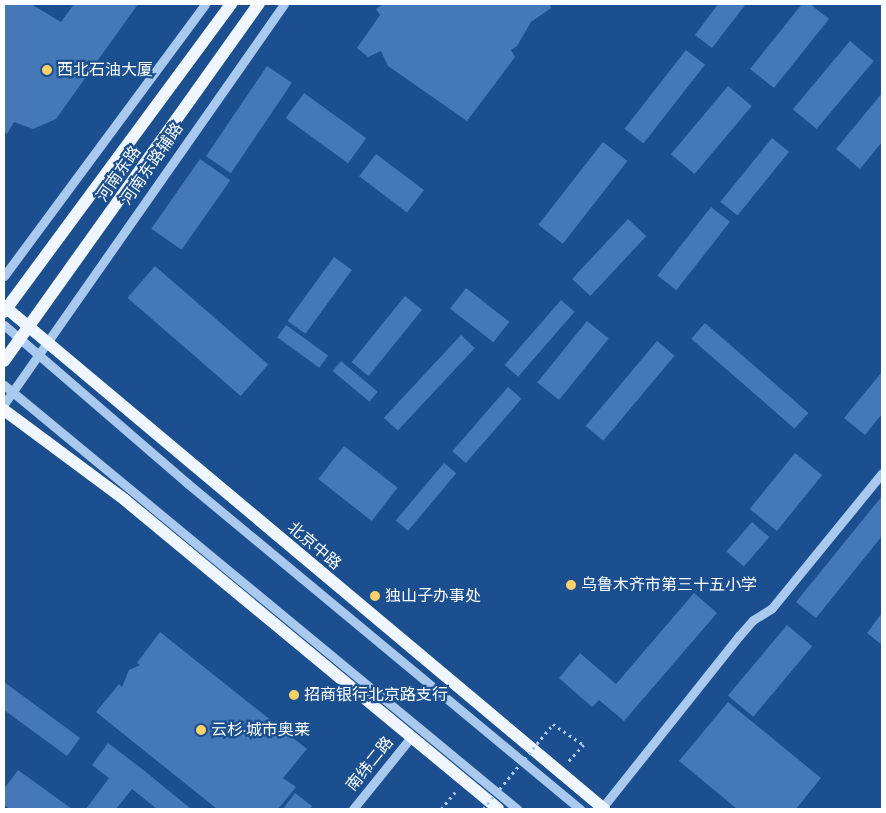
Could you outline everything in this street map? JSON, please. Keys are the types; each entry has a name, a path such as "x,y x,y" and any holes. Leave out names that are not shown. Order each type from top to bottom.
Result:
{"main road":[{"name":"河南东路","path":"5,309 231,4"},
{"name":"河南东路","path":"4,361 259,4"},
{"name":"北京中路","path":"5,309 603,809"},
{"path":"4,410 125,500 498,809"}],"street":[{"path":"4,276 205,4"},
{"name":"河南东路辅路","path":"4,404 284,4"},
{"path":"4,325 187,483 580,809"},
{"path":"4,385 517,809"},
{"path":"603,809 739,636 753,620 772,608 882,472"},
{"name":"南纬二路","path":"353,809 411,737"}],"path":[{"path":"483,809 553,724 584,745 559,772"},
{"path":"441,809 464,781"}],"building":[{"name":"西北石油大厦","path":"4,4 31,4 61,22 74,4 138,4 56,119 33,129 14,122 7,134 4,132"},
{"path":"383,4 550,4 551,8 531,22 517,46 511,50 515,57 467,121 388,66 381,51 368,57 357,48 380,15 376,9"},
{"path":"718,4 746,4 712,48 695,35"},
{"path":"802,4 810,4 829,19 774,88 750,69"},
{"path":"850,41 874,61 817,129 793,109"},
{"path":"686,50 705,65 643,144 624,129"},
{"path":"267,66 292,83 231,173 206,156"},
{"path":"728,86 752,106 695,174 671,154"},
{"path":"304,93 366,138 348,163 286,118"},
{"path":"882,93 882,142 860,169 836,149"},
{"path":"772,138 789,152 737,216 720,202"},
{"path":"603,142 627,161 563,244 538,225"},
{"path":"376,154 424,190 407,212 359,176"},
{"path":"200,159 230,180 182,250 151,229"},
{"path":"711,207 730,222 676,290 657,276"},
{"path":"628,219 646,236 590,296 572,279"},
{"path":"334,257 352,270 305,334 288,321"},
{"path":"155,266 268,364 241,396 127,298"},
{"path":"466,288 509,322 493,342 450,308"},
{"path":"405,296 422,310 369,376 352,362"},
{"path":"561,300 575,312 518,377 505,365"},
{"path":"587,321 609,339 559,400 537,382"},
{"path":"705,323 808,413 795,429 691,339"},
{"path":"286,325 328,356 319,368 277,337"},
{"path":"461,335 475,348 398,431 384,418"},
{"path":"657,341 675,356 603,441 586,426"},
{"path":"341,361 378,392 369,402 333,371"},
{"path":"882,372 882,414 865,435 844,418"},
{"path":"508,387 522,399 466,463 452,451"},
{"path":"344,446 398,488 372,521 318,479"},
{"path":"795,453 822,475 777,531 750,509"},
{"path":"444,463 456,473 408,531 396,520"},
{"path":"882,496 882,536 816,618 796,602"},
{"path":"752,522 769,537 744,567 726,551"},
{"path":"694,593 717,613 624,721 599,700 592,707 559,678 580,653 616,684"},
{"path":"882,613 882,645 867,633"},
{"path":"787,625 812,646 753,717 728,695"},
{"name":"云杉·城市奥莱","path":"160,632 307,749 283,778 296,787 278,809 217,809 96,712 119,684 122,687 129,670 140,665 137,663"},
{"path":"4,682 80,738 67,756 4,710"},
{"path":"728,702 821,778 796,809 737,809 679,761"},
{"path":"108,743 191,809 157,809 132,789 116,809 86,809 109,778 92,765"},
{"path":"18,770 72,809 10,809 4,805 4,789"},
{"path":"295,793 312,806 310,809 283,809"}],"place":[{"name":"西北石油大厦","path":"47,70"},
{"name":"乌鲁木齐市第三十五小学","path":"571,585"},
{"name":"独山子办事处","path":"375,596"},
{"name":"招商银行北京路支行","path":"294,695"},
{"name":"云杉·城市奥莱","path":"201,730"}]}
